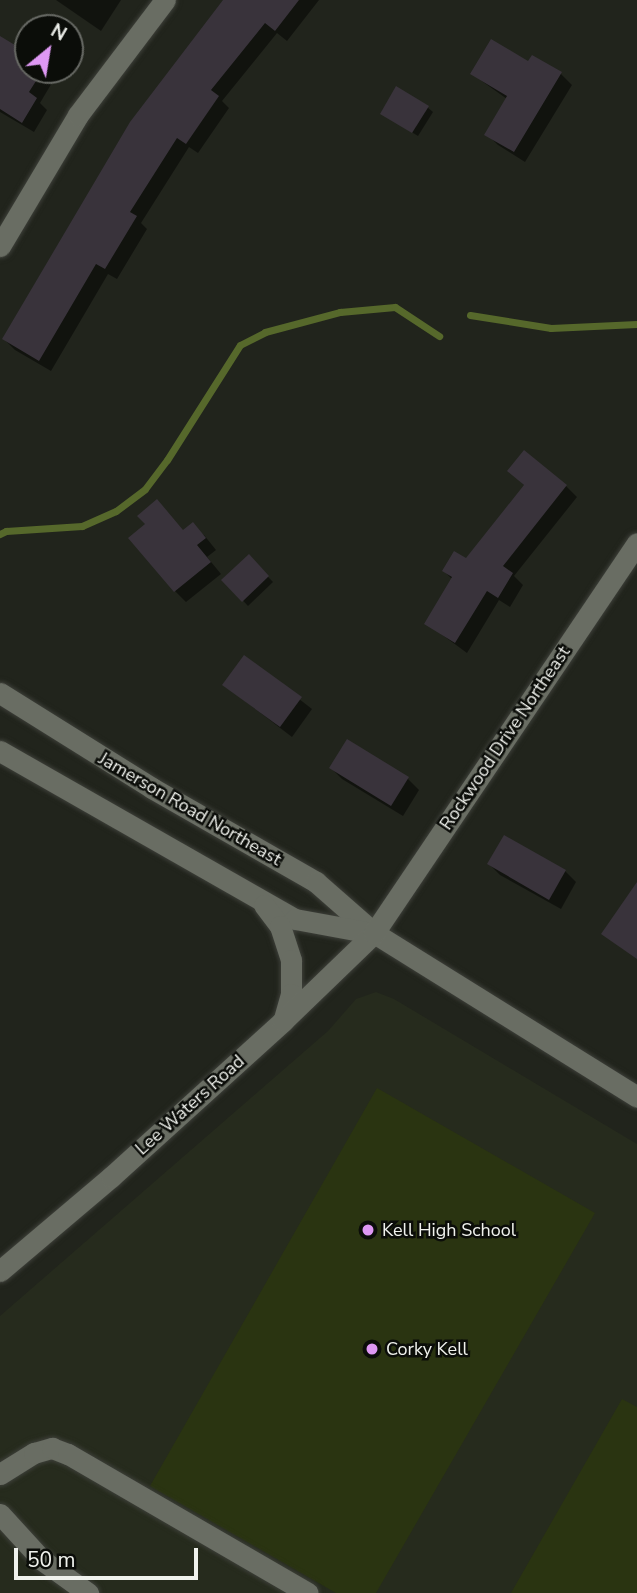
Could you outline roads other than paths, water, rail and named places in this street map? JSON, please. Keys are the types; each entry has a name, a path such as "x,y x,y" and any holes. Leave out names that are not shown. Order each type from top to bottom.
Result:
{"street":[{"path":"0,246 78,115 165,0"},
{"name":"Rockwood Drive Northeast","path":"373,933 637,543"},
{"name":"Jamerson Road Northeast","path":"0,693 152,788 316,882 373,933 637,1097"},
{"name":"Jamerson Road Northeast","path":"0,751 295,919 373,933"},
{"path":"258,898 280,926 291,960 290,994 283,1021"},
{"name":"Lee Waters Road","path":"0,1271 111,1177 283,1021 373,933"},
{"path":"0,1474 34,1453 52,1448 68,1454 308,1593"},
{"path":"0,1514 42,1560 88,1593"}],"waterway":[{"path":"0,534 6,531 82,526 116,511 145,489 167,460 240,345 265,332 340,312 395,307 439,336"},
{"path":"470,315 551,328 637,324"}],"place":[{"name":"Kell High School","path":"368,1230"},
{"name":"Corky Kell","path":"372,1349"}]}
